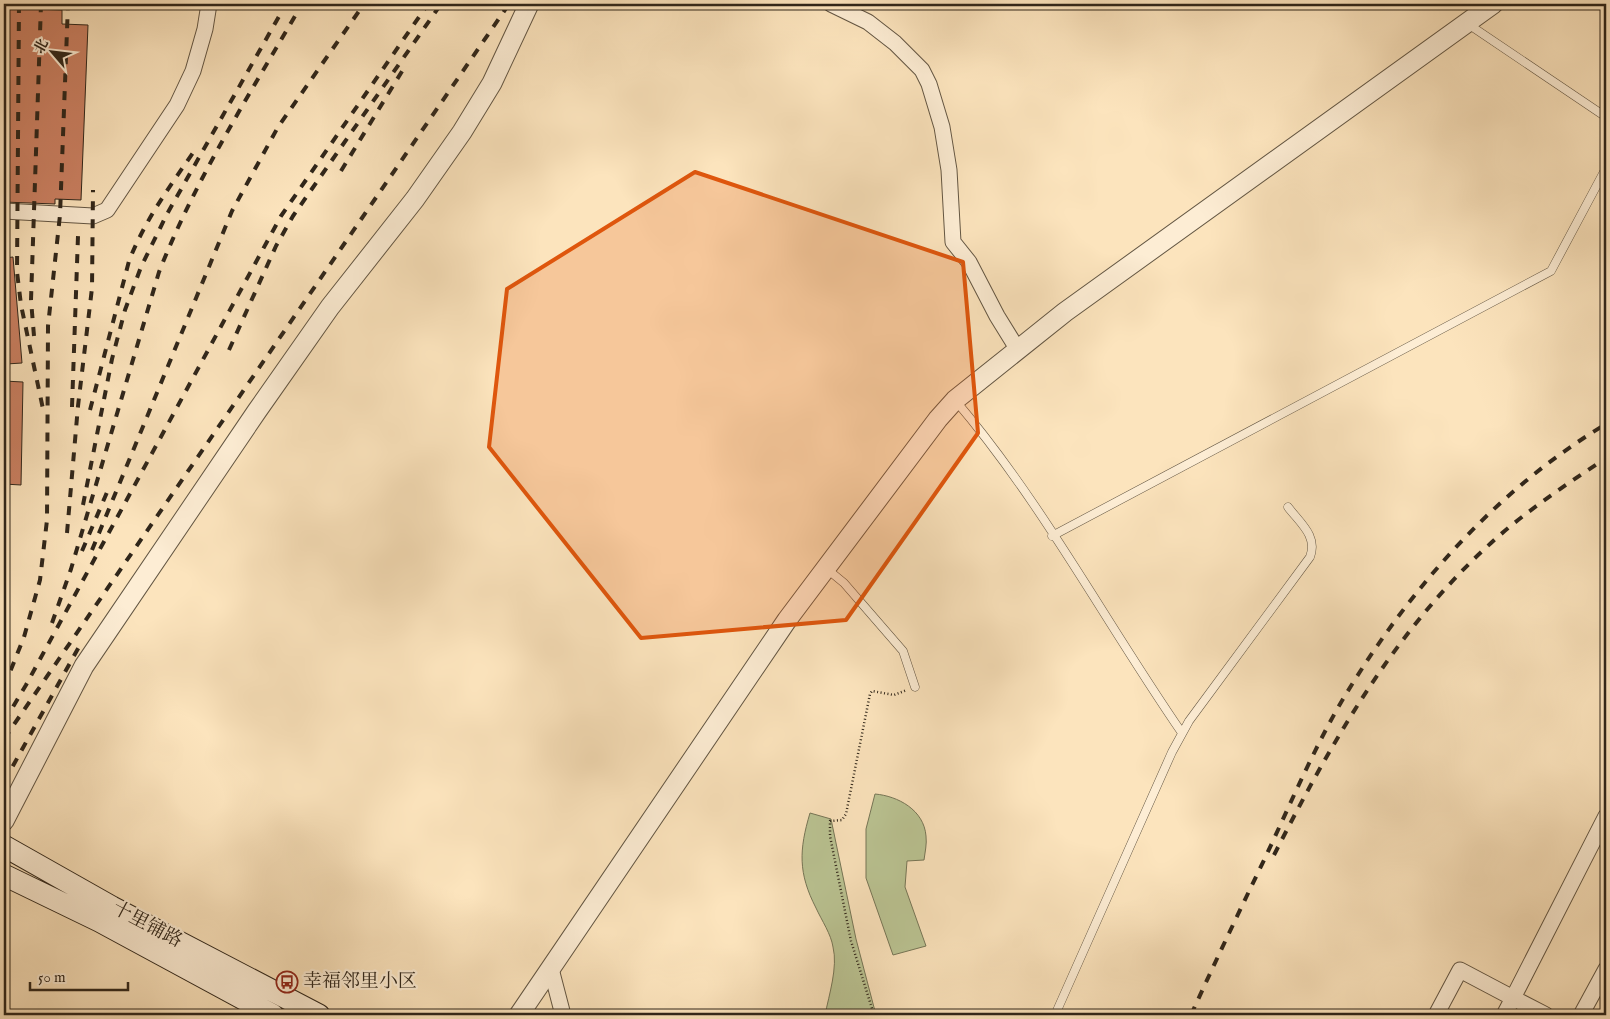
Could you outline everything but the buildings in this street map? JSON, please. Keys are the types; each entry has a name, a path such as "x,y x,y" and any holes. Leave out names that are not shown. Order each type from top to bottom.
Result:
{"main road":[{"name":"十里铺路","path":"4,846 112,907 278,1009"},
{"name":"十里铺路","path":"4,875 278,1009 319,1015"}],"street":[{"path":"4,211 93,216 107,210 177,105 193,71 205,29 209,4"},
{"path":"7,814 84,666 330,307 415,199 462,132 492,83 529,4"},
{"path":"831,4 868,22 895,43 922,70 929,84 942,127 949,170 948,190 953,242 969,262 997,316 1018,350"},
{"path":"520,1015 787,620 938,419 955,400 1018,350 1205,210 1468,24 1493,4"},
{"path":"1504,1015 1606,816"},
{"path":"551,969 563,1015"},
{"path":"1581,1015 1606,969"},
{"path":"1436,1015 1460,970 1546,1015"}],"lane":[{"path":"1468,24 1606,117"},
{"path":"1052,536 1551,271 1606,168"},
{"path":"955,400 990,446 1052,536 1182,733"},
{"path":"1055,1015 1189,720 1310,557 1314,546 1311,536 1288,507"},
{"path":"826,568 844,583 903,651 915,687"}],"path":[{"path":"874,1015 851,941 830,836 830,821 842,820 846,814 870,694 872,691 894,695 915,687"}],"highlighted area":[{"path":"695,172 963,262 978,433 846,620 641,638 489,447 507,289"}],"green space":[{"path":"875,794 901,801 908,806 920,819 926,836 924,860 907,861 905,887 926,946 893,955 866,878 866,829"},
{"path":"810,813 831,819 856,939 876,1015 825,1015 832,981 834,955 832,942 810,895 803,872 802,850"}],"railway":[{"path":"19,4 17,272 21,305 43,409"},
{"path":"34,336 31,300 41,4"},
{"path":"4,687 24,637 40,580 47,520 48,326 60,215 68,4"},
{"path":"83,505 112,359 125,310 141,267 167,214 286,4"},
{"path":"52,623 71,569 159,272 207,169 302,4"},
{"path":"92,550 232,211 278,127 364,4"},
{"path":"4,722 26,685 281,216 428,4"},
{"path":"229,350 276,246 293,216 441,4"},
{"path":"4,739 509,4"},
{"path":"341,171 404,68"},
{"path":"90,410 129,261 135,246 150,217 195,150"},
{"path":"67,533 78,406 92,288 93,190"},
{"path":"72,407 78,236"},
{"path":"1191,1015 1332,718 1369,658 1396,619 1426,581 1492,511 1528,479 1566,450 1606,424"},
{"path":"1274,855 1343,729 1395,650 1425,612 1456,577 1504,531 1547,498 1606,458"},
{"path":"82,551 108,490"},
{"path":"4,782 80,645"}],"place":[{"name":"幸福邻里小区","path":"287,982"}]}
